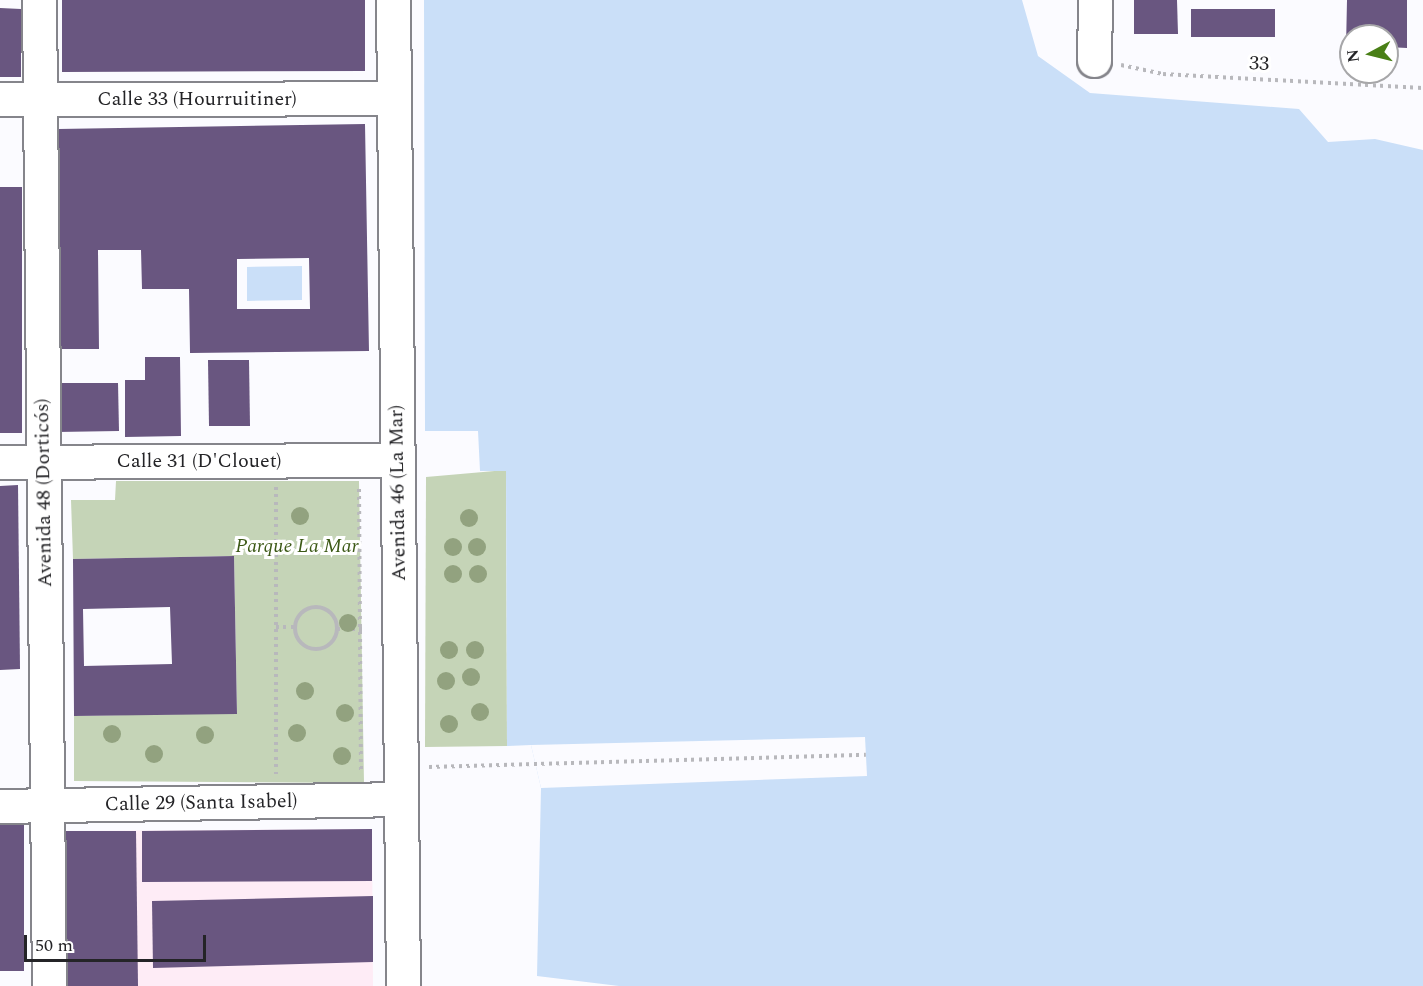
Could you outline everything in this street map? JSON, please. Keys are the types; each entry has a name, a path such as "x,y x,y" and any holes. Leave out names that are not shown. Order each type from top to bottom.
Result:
{"street":[{"name":"Avenida 48 (Dorticós)","path":"39,0 49,986"},
{"name":"Avenida 46 (La Mar)","path":"393,0 403,986"},
{"path":"1094,60 1095,0"},
{"name":"Calle 33 (Hourruitiner)","path":"0,99 394,98"},
{"name":"Calle 31 (D'Clouet)","path":"0,462 398,460"},
{"name":"Calle 29 (Santa Isabel)","path":"0,806 401,799"}],"path":[{"name":"33","path":"1094,60 1163,74 1423,88"},
{"path":"358,460 362,628 360,800"},
{"path":"276,461 276,801"},
{"path":"318,607 332,615 337,629 331,644 317,650 301,643 296,627 304,611 318,607"},
{"path":"276,627 296,627"},
{"path":"337,629 362,628"},
{"path":"401,767 866,755"}],"shaded area":[{"path":"372,829 373,986 65,986 63,831"}],"green space":[{"path":"506,470 507,746 425,747 426,477"},
{"name":"Parque La Mar","path":"116,481 359,481 364,783 74,781 74,716 237,713 234,556 73,559 71,500 115,500"}],"water":[{"path":"424,0 1022,0 1038,56 1090,93 1299,109 1328,142 1375,139 1423,150 1423,986 619,986 537,976 541,788 531,745 507,746 506,471 480,471 478,431 425,431"},
{"path":"302,266 302,300 247,301 247,267"}],"pier":[{"path":"865,737 867,776 541,788 531,745"}],"building":[{"path":"62,0 365,0 365,71 62,72"},
{"path":"1134,0 1177,0 1178,34 1134,34"},
{"path":"1347,0 1407,0 1407,48 1399,48 1399,24 1346,24"},
{"path":"0,8 21,9 21,77 0,77"},
{"path":"1191,9 1275,9 1275,37 1191,37"},
{"path":"365,124 369,351 190,353 189,289 142,289 141,250 98,250 99,349 61,349 58,129","holes":["309,258 310,309 237,309 237,259"]},
{"path":"0,187 22,187 22,433 0,433"},
{"path":"145,357 180,357 181,436 125,437 125,380 145,380"},
{"path":"208,360 249,360 250,426 209,426"},
{"path":"57,383 118,383 119,431 57,432"},
{"path":"18,485 20,669 0,670 0,486"},
{"path":"234,556 237,714 74,716 73,559","holes":["170,607 172,664 84,666 83,609"]},
{"path":"0,823 24,823 24,971 0,971"},
{"path":"372,829 372,881 142,882 142,831"},
{"path":"63,831 136,831 138,986 65,986"},
{"path":"373,896 373,962 153,968 152,901"}]}
